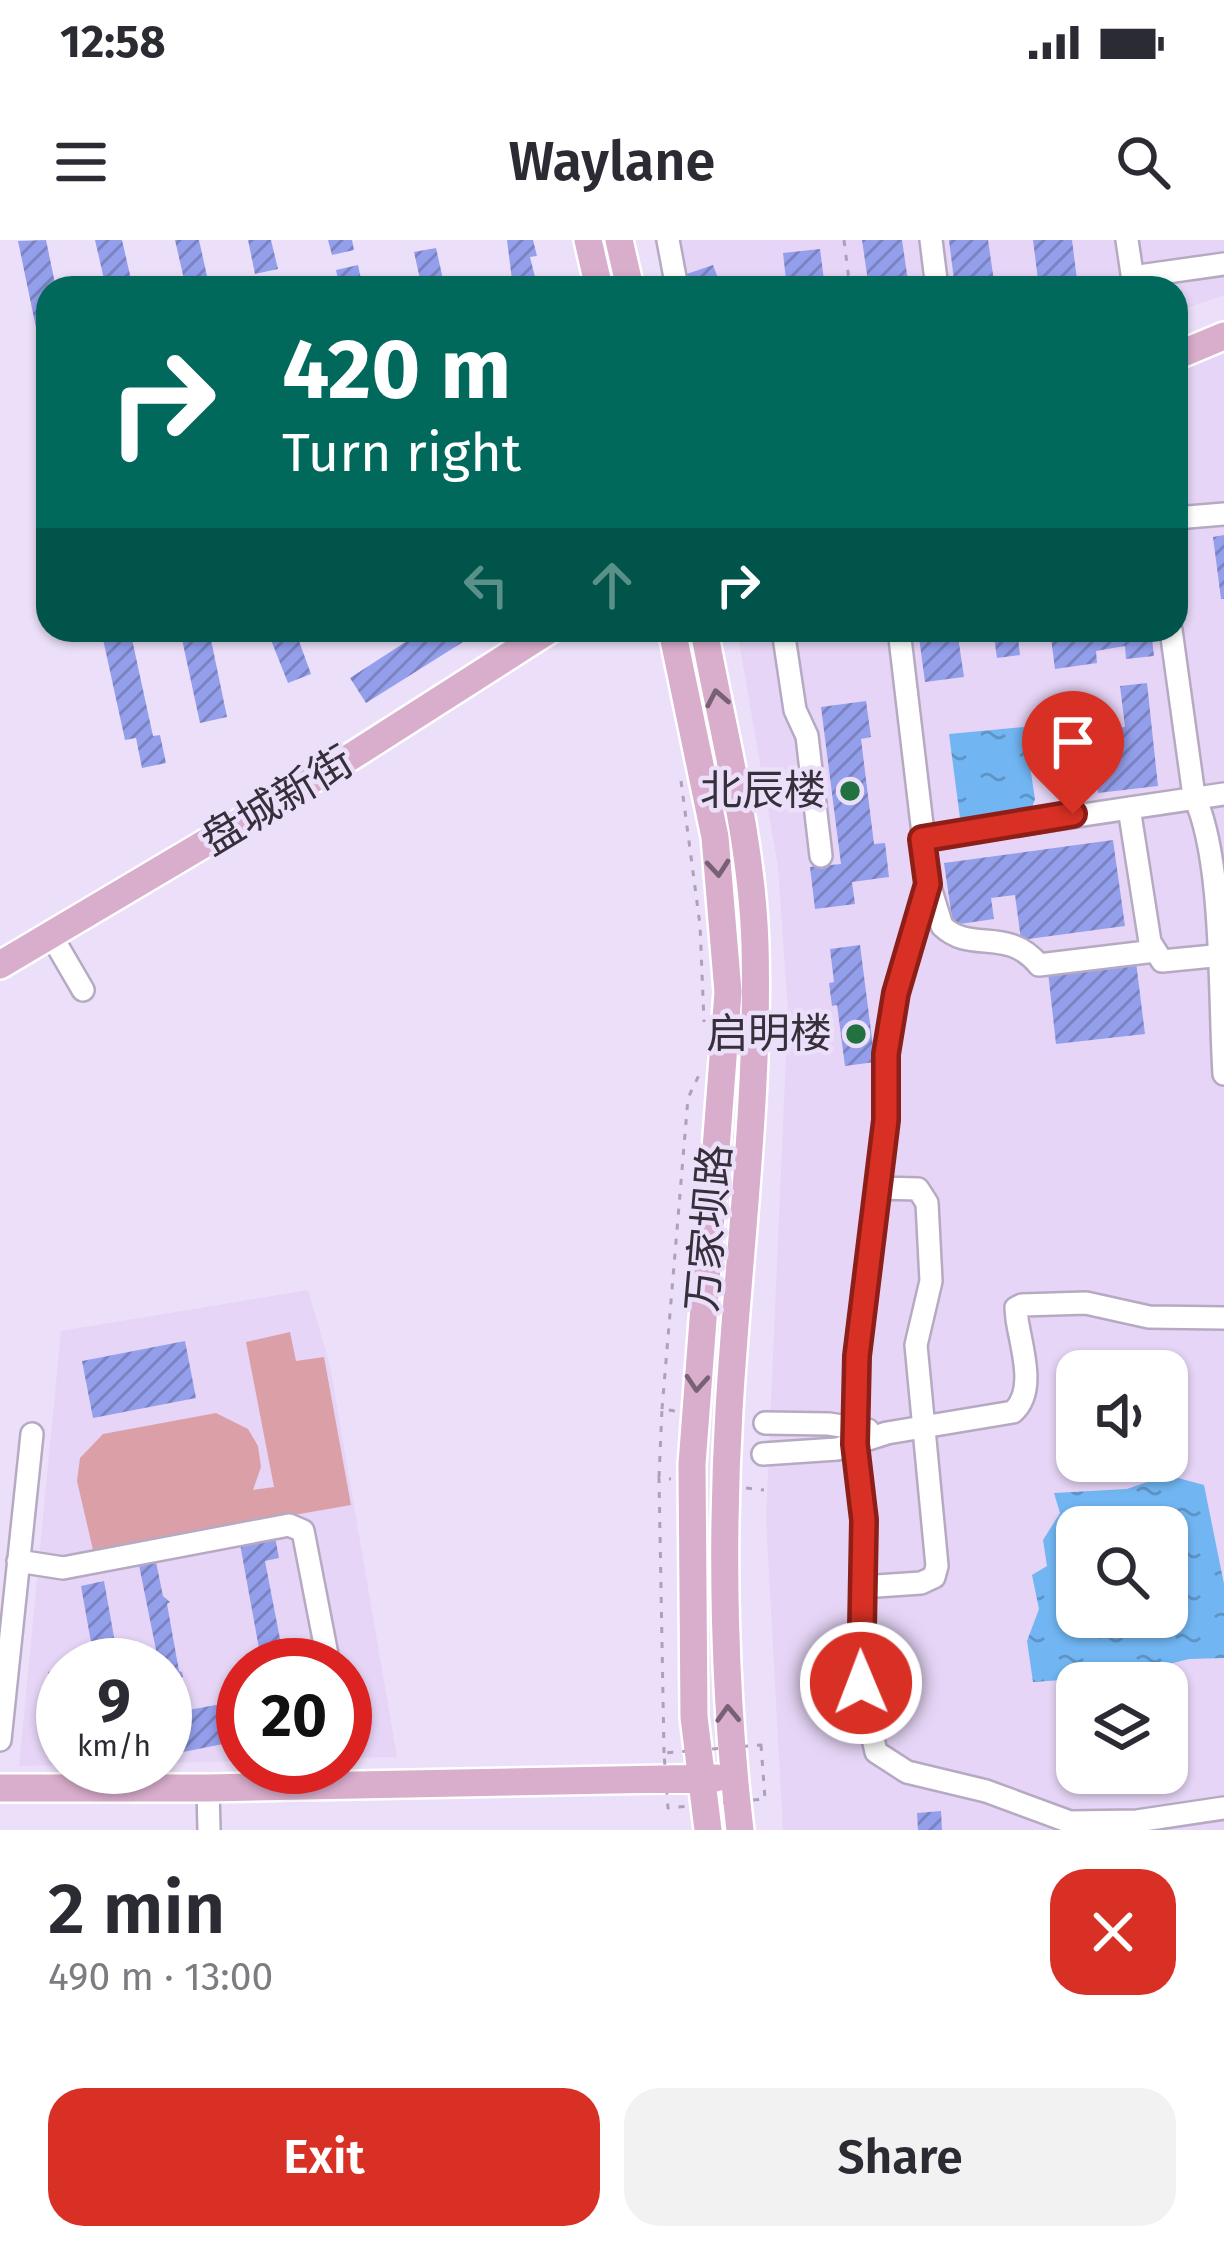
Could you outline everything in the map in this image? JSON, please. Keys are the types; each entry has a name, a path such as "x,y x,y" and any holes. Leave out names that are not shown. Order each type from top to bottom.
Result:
{"main road":[{"path":"588,240 596,276"},
{"path":"619,240 627,276"},
{"path":"1188,351 1224,336"},
{"name":"盘城新街","path":"0,965 352,756 530,642"},
{"name":"万家坝路","path":"675,642 715,836 728,992 692,1464 694,1717 708,1830"},
{"name":"万家坝路","path":"706,642 743,841 755,941 754,1059 728,1438 728,1717 740,1830"},
{"path":"0,1788 734,1776"}],"street":[{"path":"668,240 675,276"},
{"path":"931,240 936,276"},
{"path":"1127,240 1132,276"},
{"path":"1163,276 1224,264"},
{"path":"1188,517 1224,514"},
{"path":"785,642 795,710 807,736 821,856"},
{"path":"900,642 928,884 942,926 949,933 1011,942 1039,965 1156,951"},
{"path":"1173,642 1194,796 1207,820 1223,955 1224,1074"},
{"path":"922,839 1224,794"},
{"path":"1129,808 1150,942 1162,961 1223,955"},
{"path":"928,884 896,993 886,1054 886,1120 857,1356 855,1436 864,1520 861,1683 877,1751 907,1772 986,1791 1070,1822 1137,1821 1224,1808"},
{"path":"50,935 83,990"},
{"path":"862,1587 921,1583 934,1577 937,1565 916,1345 931,1281 927,1203 918,1189 879,1188"},
{"path":"763,1454 998,1417 1022,1405 1026,1383 1016,1309 1022,1305 1086,1304 1149,1317 1224,1318"},
{"path":"765,1423 855,1436"},
{"path":"0,1740 32,1434"},
{"path":"17,1561 62,1568 289,1525 303,1532 324,1638"},
{"path":"208,1788 209,1830"}],"path":[{"path":"844,240 848,276"},
{"path":"681,779 700,925 704,1023"},
{"path":"662,1409 688,1098 700,1072"}],"shaded area":[{"path":"654,240 1224,240 1224,295 1188,308 1188,276 662,276"},
{"path":"1224,353 1224,1830 783,1830 766,1518 788,1010 778,867 739,642 1188,642 1188,366"},
{"path":"308,1290 330,1366 397,1757 372,1757 372,1638 216,1638 216,1762 192,1762 192,1638 36,1638 36,1766 19,1766 61,1331"},
{"path":"290,1332 296,1361 324,1357 351,1505 93,1550 77,1481 80,1458 103,1434 216,1413 248,1429 258,1446 261,1467 253,1490 274,1487 246,1342"}],"water":[{"path":"1024,727 1035,799 1031,810 960,818 949,734"},
{"path":"1147,1482 1204,1485 1224,1584 1224,1658 1056,1662 1056,1680 1033,1682 1027,1641 1039,1609 1032,1575 1047,1566 1043,1540 1056,1519 1056,1638 1188,1638 1188,1506 1058,1506 1054,1493 1127,1489"}],"building":[{"path":"46,240 54,276 36,276 36,328 18,241"},
{"path":"95,240 122,240 130,276 103,276"},
{"path":"175,240 199,240 207,276 183,276"},
{"path":"248,240 271,240 278,269 255,274"},
{"path":"328,240 352,240 354,250 332,255"},
{"path":"507,240 533,240 537,256 530,257 535,276 512,276"},
{"path":"862,240 902,240 907,276 867,276"},
{"path":"949,240 988,240 993,276 954,276"},
{"path":"1033,240 1072,240 1076,276 1038,276"},
{"path":"436,248 442,276 419,276 414,252"},
{"path":"820,249 823,276 786,276 783,253"},
{"path":"358,265 360,276 337,276 336,270"},
{"path":"713,265 717,276 681,276"},
{"path":"1224,535 1224,599 1221,599 1213,537"},
{"path":"104,642 133,642 153,736 160,735 166,763 142,768 136,738 125,740"},
{"path":"183,642 211,642 227,717 200,723"},
{"path":"272,642 299,642 311,674 288,683"},
{"path":"406,642 463,642 366,703 350,678"},
{"path":"920,642 959,642 964,677 925,682"},
{"path":"995,642 1018,642 1020,655 997,658"},
{"path":"1052,642 1152,642 1154,656 1126,659 1125,646 1096,651 1097,663 1055,669"},
{"path":"1147,683 1158,786 1098,793 1095,768 1087,769 1081,722 1107,719 1108,729 1125,727 1120,686"},
{"name":"北辰楼","path":"866,701 871,737 861,739 874,844 885,843 889,877 852,882 855,904 815,909 810,867 841,864 821,707"},
{"path":"1113,840 1125,926 1021,940 1015,895 991,898 994,919 953,925 944,863"},
{"name":"启明楼","path":"860,945 875,1062 845,1066 837,1005 832,1006 829,983 834,982 830,949"},
{"path":"1136,962 1145,1034 1056,1044 1048,972"},
{"path":"185,1341 196,1398 93,1418 82,1361"},
{"path":"275,1537 279,1558 265,1561 280,1638 257,1638 240,1544"},
{"path":"156,1562 163,1596 170,1602 173,1638 154,1638 139,1565"},
{"path":"104,1581 114,1638 90,1638 81,1586"},
{"path":"216,1705 216,1745 192,1750 192,1709"},
{"path":"941,1811 942,1830 918,1830 917,1813"}],"place":[{"name":"北辰楼","path":"850,791"},
{"name":"启明楼","path":"856,1034"}],"route":[{"path":"861,1683 864,1520 855,1444 857,1356 886,1120 886,1054 905,956 928,884 922,839 1073,814"}]}
